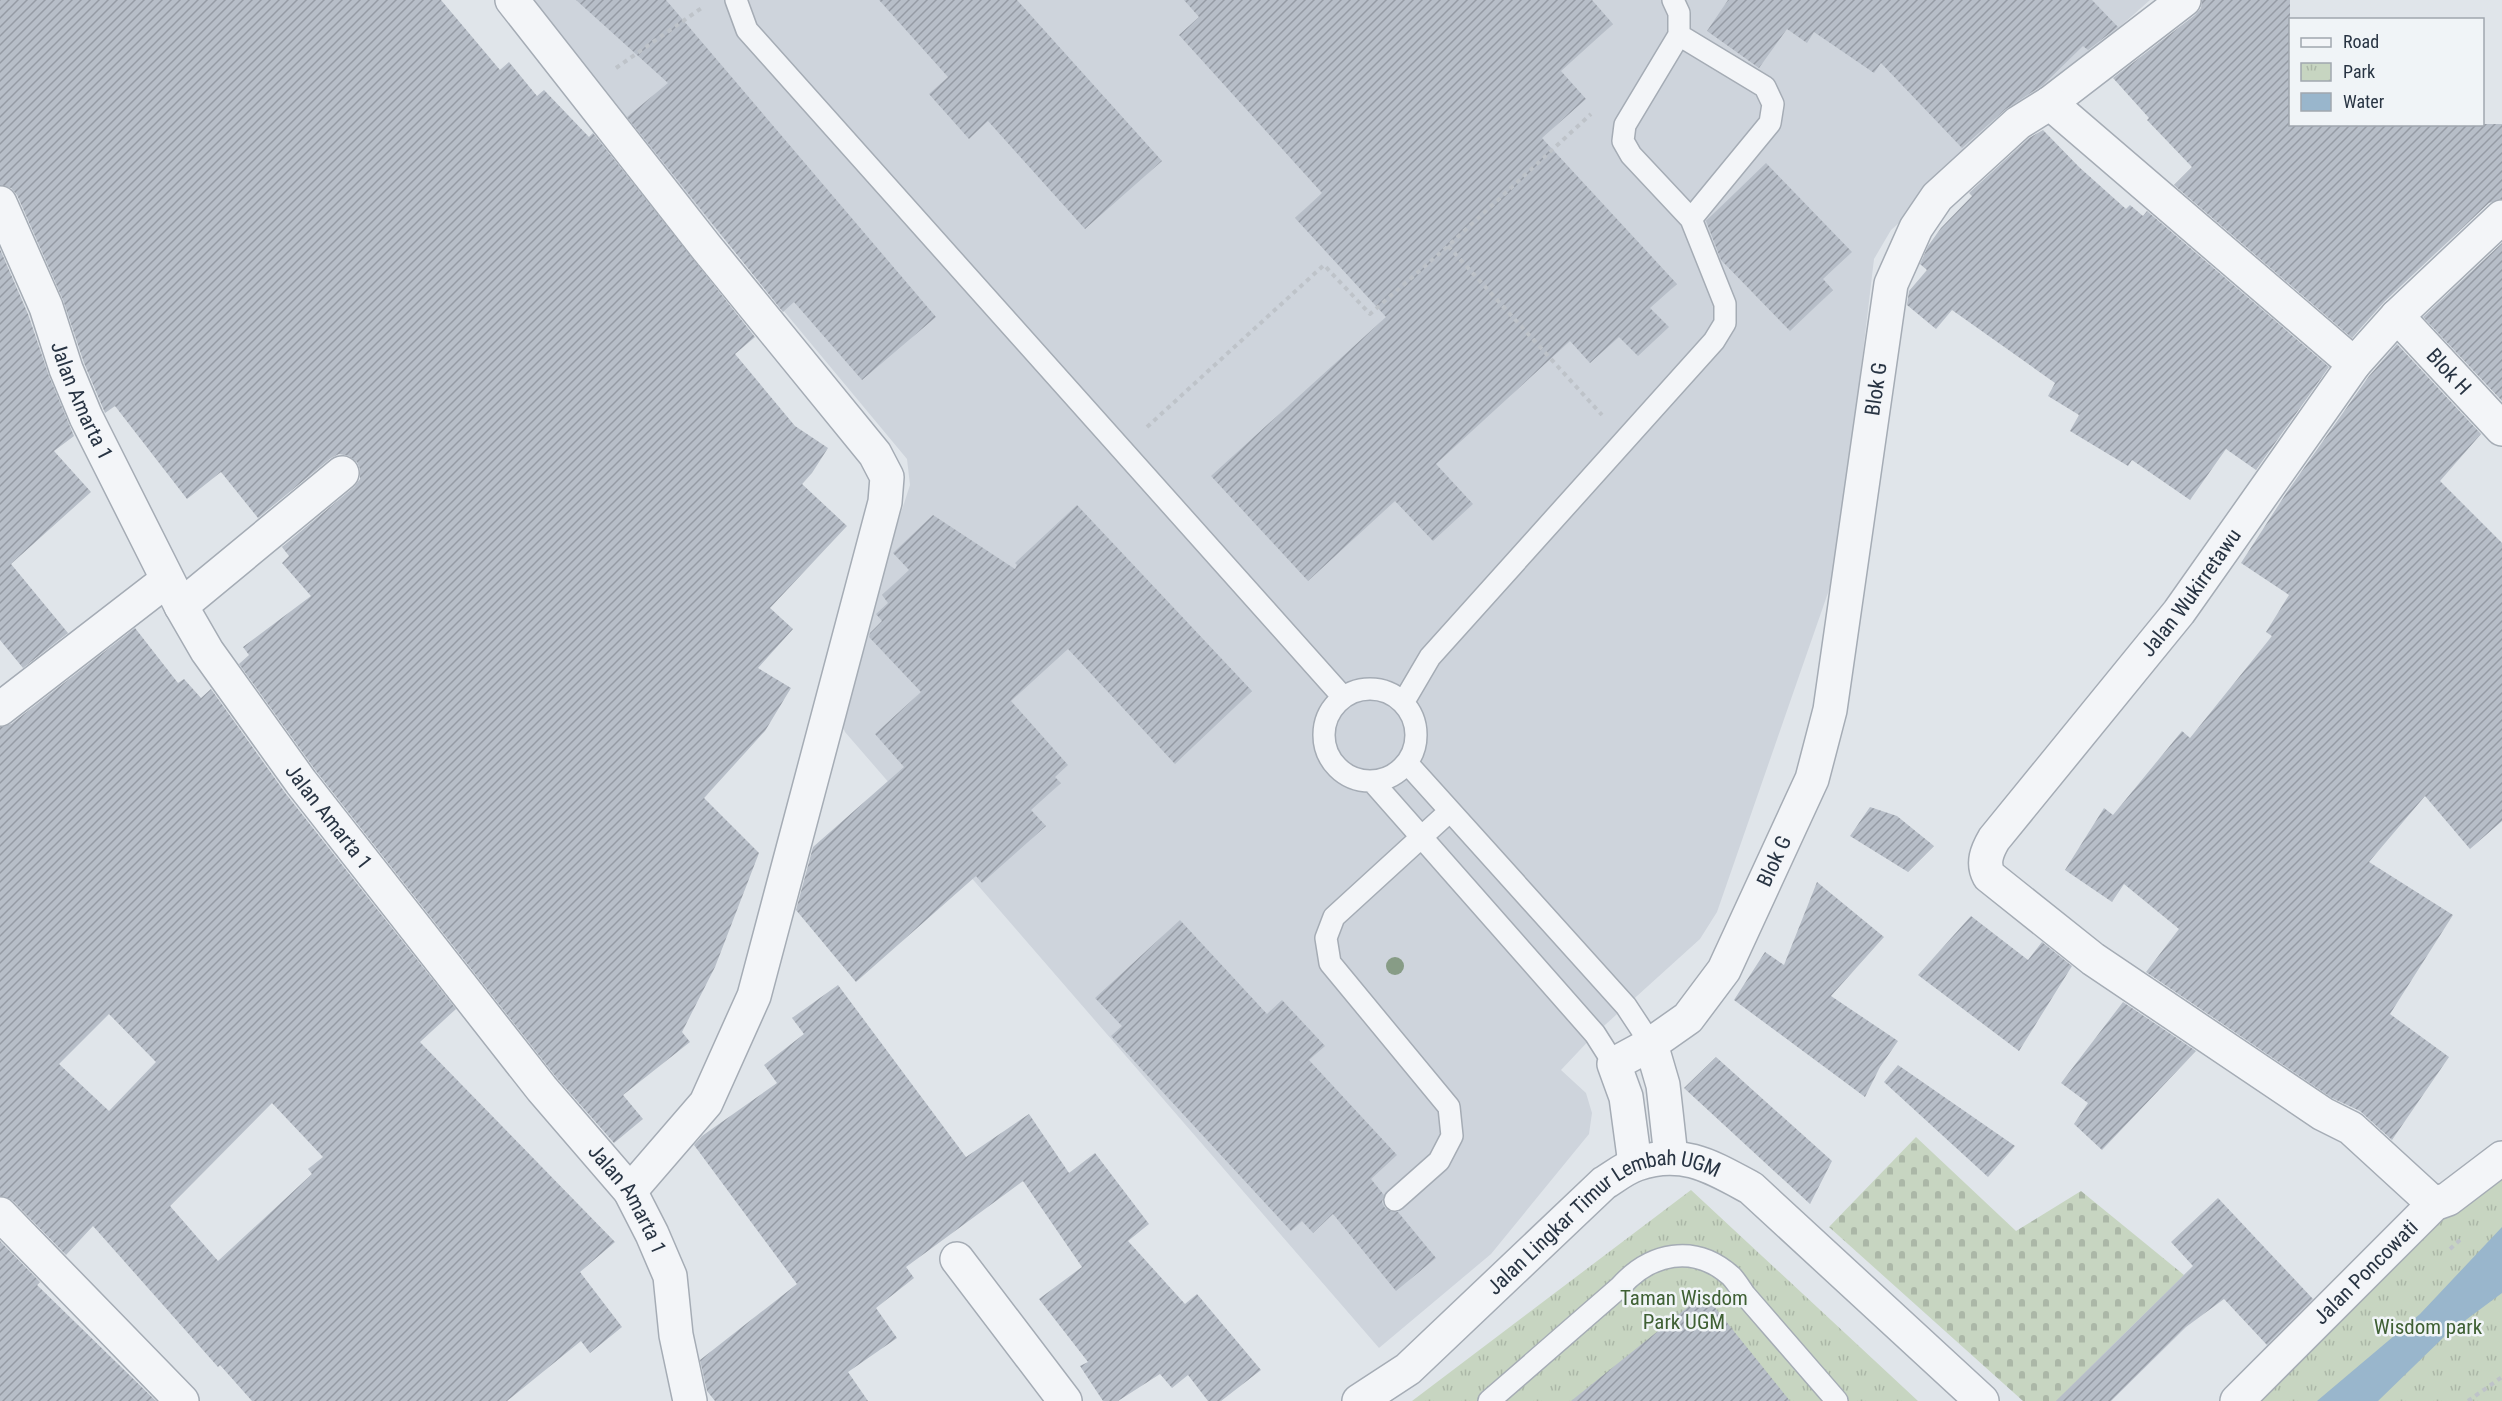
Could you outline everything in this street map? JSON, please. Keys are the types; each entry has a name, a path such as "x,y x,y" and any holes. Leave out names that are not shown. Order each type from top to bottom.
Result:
{"street":[{"path":"512,0 706,247 875,454 887,477 885,502 754,996 706,1102 630,1191"},
{"path":"2184,0 2050,103 2354,364"},
{"name":"Blok G","path":"1614,1064 1651,1044 1688,1018 1724,970 1812,779 1830,710 1891,284 1901,258 1916,228 1936,197 2018,123 2050,103"},
{"name":"Jalan Amarta 1","path":"0,203 46,307 66,369 86,417 174,593 207,651 301,782 542,1089 630,1191 670,1276 676,1335 690,1401"},
{"name":"Jalan Wukirretawu","path":"2434,1204 2351,1128 2323,1114 2093,960 1989,876 1986,861 1990,845 2178,612 2354,364 2397,316 2502,217"},
{"name":"Blok H","path":"2397,316 2502,429"},
{"path":"0,709 174,593 342,473"},
{"path":"1651,1044 1663,1085 1671,1156"},
{"path":"1614,1064 1626,1097 1635,1164"},
{"name":"Jalan Lingkar Timur Lembah UGM","path":"1359,1401 1408,1369 1604,1182 1635,1164 1671,1156 1705,1164 1751,1188 1982,1401"},
{"name":"Jalan Poncowati","path":"2237,1401 2434,1204 2448,1199 2502,1158"},
{"path":"0,1214 182,1401"},
{"path":"957,1259 1065,1401"}],"lane":[{"path":"736,0 747,30 1343,697"},
{"path":"1403,703 1430,657 1714,341 1725,324 1725,304 1691,219 1631,155 1623,141 1625,124 1679,35 1679,13 1673,0"},
{"path":"1679,35 1765,87 1773,105 1770,123 1691,219"},
{"path":"1375,688 1390,693 1403,703 1413,716 1417,732 1414,749 1407,763 1385,779 1359,780 1342,773 1330,759 1323,743 1324,726 1330,709 1343,697 1358,689 1375,688"},
{"path":"1407,763 1626,1006 1651,1044"},
{"path":"1372,781 1594,1034 1614,1064"},
{"path":"1395,1200 1439,1161 1452,1136 1449,1107 1330,963 1326,938 1334,917 1450,811"},
{"path":"1489,1401 1620,1287 1633,1272 1650,1261 1670,1256 1690,1256 1713,1263 1731,1276 1837,1401"}],"path":[{"path":"587,94 619,66 699,8 710,4"},
{"path":"1122,450 1324,265 1370,314 1592,114 1607,114 1625,124"},
{"path":"1448,246 1625,440"},
{"path":"2468,1401 2502,1377"}],"shaded area":[{"path":"534,0 2150,0 1891,230 1874,259 1838,564 1717,912 1700,939 1595,1034 1561,1070 1586,1093 1592,1113 1589,1134 1491,1254 1379,1348 845,732 836,712 910,485 907,459 625,120"}],"green space":[{"path":"1916,1137 2016,1231 2081,1191 2184,1275 2056,1401 2023,1401 1829,1227"},
{"name":"Wisdom park","path":"2502,1168 2502,1401 2248,1401 2366,1282"},
{"name":"Taman Wisdom Park UGM","path":"1691,1190 1918,1401 1412,1401"}],"water":[{"path":"2502,1227 2502,1293 2447,1334 2378,1401 2317,1401 2420,1314"}],"building":[{"path":"0,0 441,0 500,70 509,62 537,96 544,90 589,137 593,133 755,337 735,354 795,426 828,448 802,484 847,526 770,608 793,629 758,668 791,688 765,731 704,798 759,853 715,967 682,1032 690,1042 623,1095 643,1119 614,1143 556,1077 316,771 239,664 249,655 243,647 311,596 282,563 289,556 282,547 354,487 360,479 360,469 357,462 349,456 339,454 331,458 258,518 221,472 187,499 115,406 105,413 84,363 63,300 17,195 11,188 0,185"},
{"path":"576,0 666,0 936,317 862,380 794,302 783,312 627,117 668,83"},
{"path":"879,0 1017,0 1162,161 1085,229 988,121 969,139 929,94 948,77"},
{"path":"1184,0 1592,0 1613,24 1561,71 1586,99 1542,138 1677,284 1650,308 1669,327 1638,356 1619,337 1590,363 1570,341 1436,464 1473,504 1433,541 1395,501 1308,581 1211,476 1386,317 1295,218 1322,193 1179,35 1199,17"},
{"path":"1728,0 2092,0 2118,27 2088,50 2083,46 2043,85 2006,109 1962,148 1881,63 1874,73 1814,32 1807,43 1787,29 1759,68 1707,31"},
{"path":"2202,0 2290,0 2289,126 2484,126 2484,124 2502,124 2502,199 2489,203 2384,302 2352,338 2174,185 2192,167 2147,120 2149,118 2113,78 2201,8"},
{"path":"2043,130 2079,167 2126,209 2130,205 2143,216 2147,211 2329,367 2256,470 2226,449 2190,500 2132,460 2128,466 2070,431 2079,415 2048,396 2055,383 1952,310 1936,329 1907,305 1909,291 1927,270 1920,264 1928,246 1941,228 1972,196 1969,193 2029,138"},
{"path":"1766,163 1852,252 1823,279 1833,290 1790,331 1721,260 1706,221"},
{"path":"2502,243 2502,401 2423,317"},
{"path":"0,249 28,314 49,376 74,436 54,451 91,492 11,564 68,633 23,668 0,640"},
{"path":"2397,344 2481,434 2440,481 2502,543 2502,821 2470,849 2425,796 2369,862 2453,915 2390,1014 2449,1057 2392,1140 2360,1111 2332,1098 2146,972 2179,929 2124,884 2112,902 2065,870 2104,808 2113,815 2182,731 2190,738 2272,636 2266,632 2289,595 2241,563 2287,492 2369,376"},
{"path":"1077,505 1252,691 1175,764 1068,649 1011,701 1068,765 1055,777 1061,783 1031,810 1046,826 982,883 976,876 856,982 796,910 813,847 904,767 875,734 921,692 869,637 882,621 876,614 888,603 882,595 909,570 893,553 933,515 1015,569 1017,565 1015,563"},
{"path":"135,628 178,683 184,679 201,698 211,689 286,794 456,1009 420,1042 615,1242 580,1272 622,1327 590,1353 581,1341 507,1401 252,1401 220,1365 218,1367 93,1226 66,1255 13,1201 0,1196 0,727 11,724","holes":["109,1014 156,1062 109,1111 59,1064","272,1103 323,1157 308,1169 312,1174 218,1261 170,1206"]},
{"path":"1870,807 1897,816 1934,846 1908,872 1850,836"},
{"path":"1817,882 1884,937 1831,996 1898,1041 1880,1067 1865,1097 1734,1000 1765,952 1784,965"},
{"path":"1971,916 2028,960 2042,942 2072,966 2019,1051 1918,975"},
{"path":"1180,920 1267,1014 1282,1000 1325,1046 1309,1060 1397,1155 1371,1179 1384,1195 1382,1202 1385,1208 1398,1212 1436,1258 1396,1291 1333,1214 1313,1233 1302,1221 1291,1231 1111,1036 1122,1026 1095,998"},
{"path":"838,985 966,1157 1029,1114 1069,1173 1095,1153 1149,1224 1128,1241 1185,1304 1197,1294 1261,1370 1221,1401 1208,1401 1188,1375 1172,1388 1160,1374 1118,1401 1103,1401 1080,1366 1088,1362 1039,1299 1082,1267 1023,1181 906,1267 914,1278 876,1308 897,1338 848,1372 868,1401 715,1401 707,1391 700,1360 797,1284 694,1145 702,1136 777,1083 764,1065 804,1034 792,1018"},
{"path":"2123,1002 2196,1051 2102,1150 2074,1124 2088,1103 2061,1083"},
{"path":"1716,1057 1832,1161 1810,1204 1684,1088"},
{"path":"1898,1065 2015,1146 1988,1177 1884,1082"},
{"path":"2218,1198 2313,1299 2267,1345 2224,1299 2186,1327 2111,1401 2056,1401 2193,1266 2171,1242"},
{"path":"0,1241 40,1282 37,1285 156,1401 0,1401"},
{"path":"1704,1294 1790,1401 1571,1401"}]}
